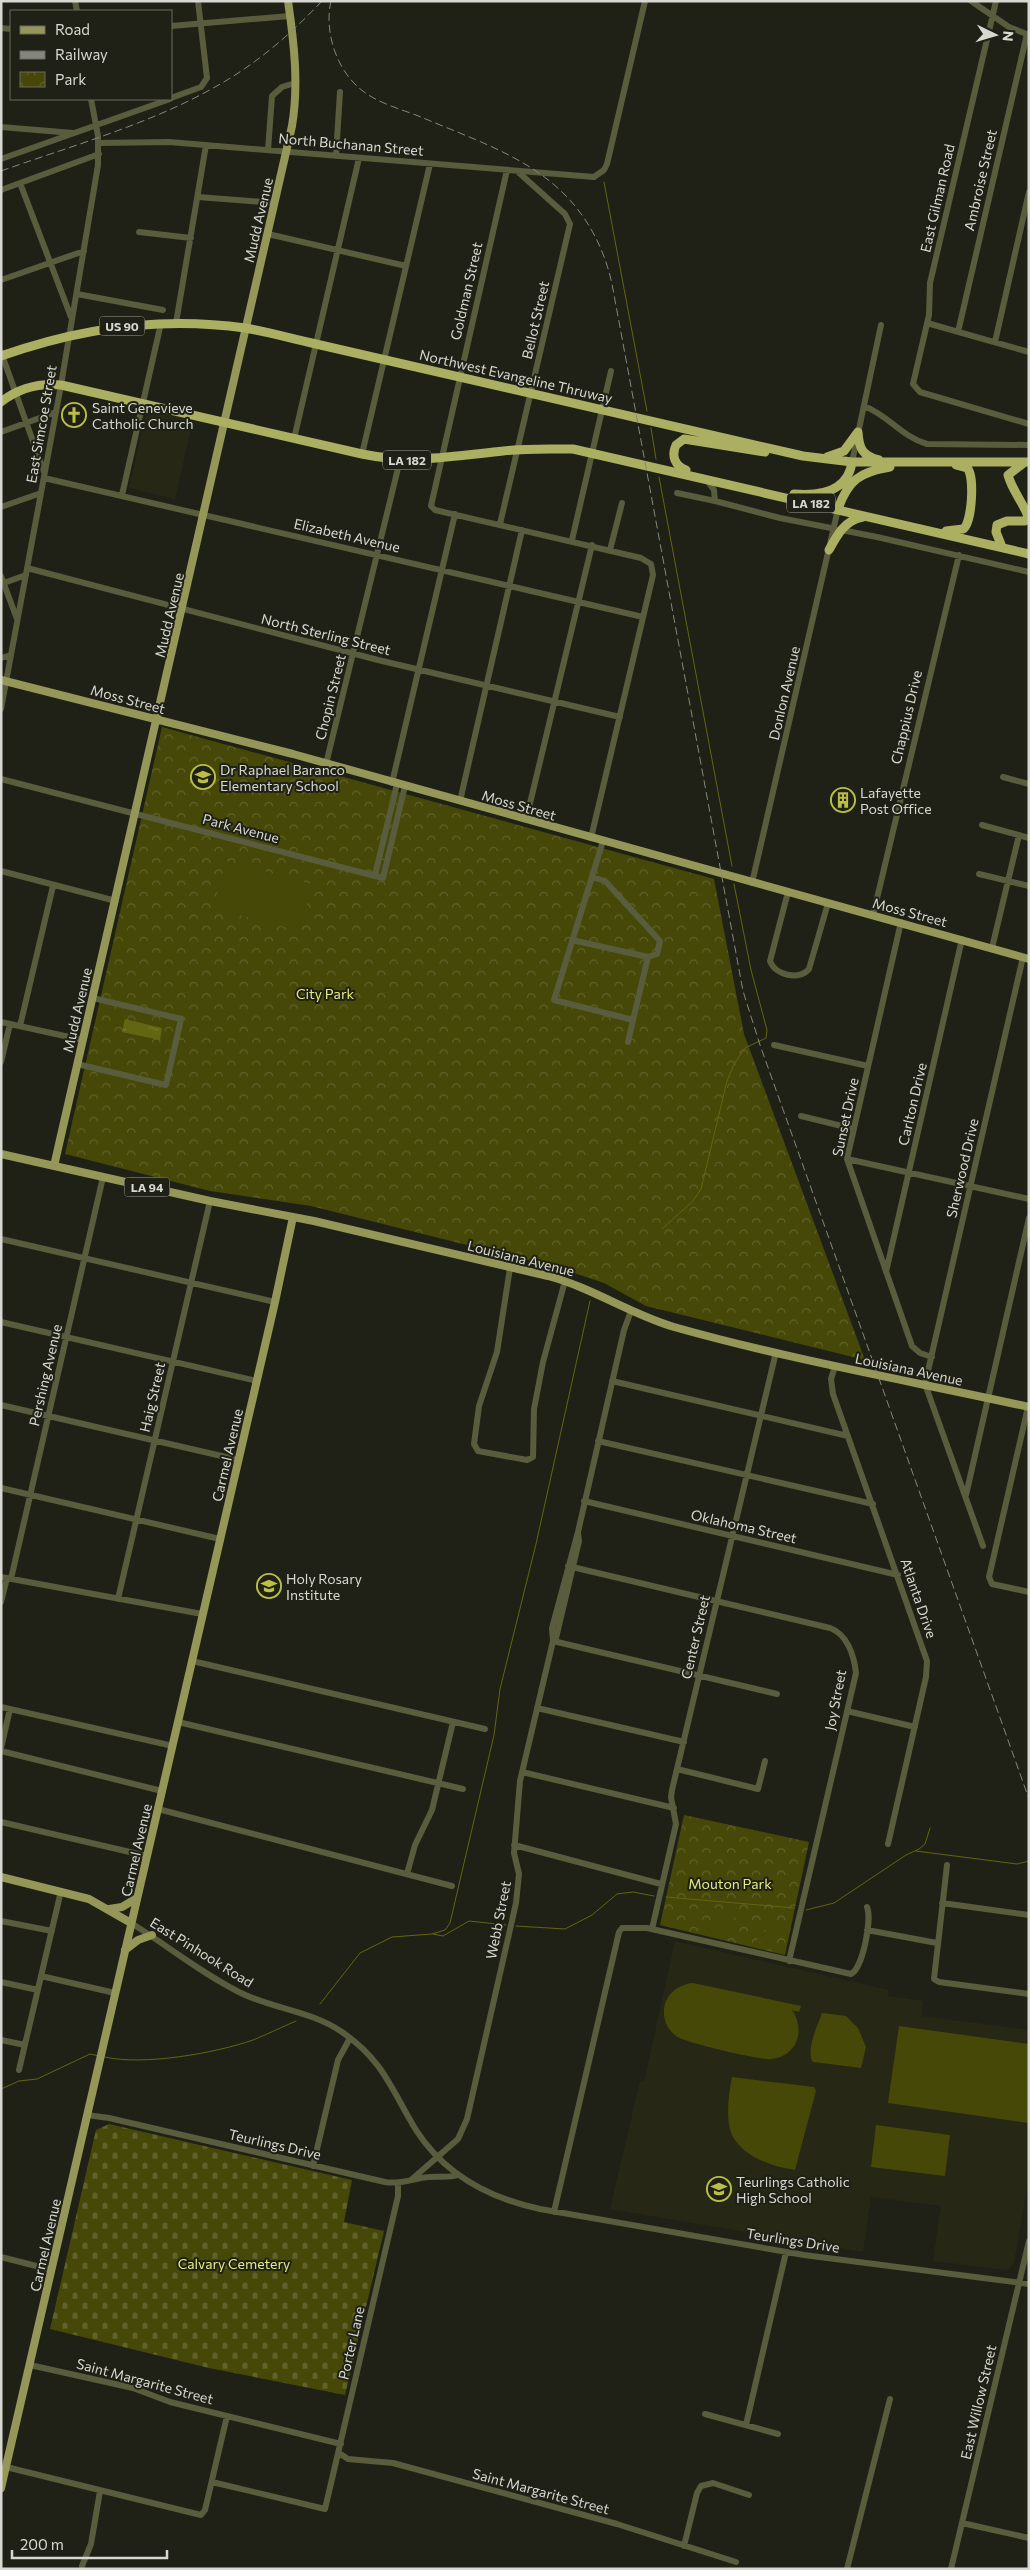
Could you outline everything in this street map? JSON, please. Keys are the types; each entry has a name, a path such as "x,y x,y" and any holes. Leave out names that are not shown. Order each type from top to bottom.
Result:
{"highway":[{"name":"Northwest Evangeline Thruway","path":"2,354 69,335 108,328 161,323 247,328 459,378 821,459 892,463 1027,462"},
{"path":"1,402 16,393 43,384 61,385 225,423"},
{"name":"LA 182","path":"225,423 362,454 400,460 517,450 572,449 592,452 1029,554"},
{"path":"821,459 836,456 844,451 858,432"},
{"path":"858,432 859,447 865,454 892,463"},
{"path":"706,478 682,469 675,461 674,450 679,442 690,438 752,451 788,452"},
{"path":"769,492 810,495 831,491 846,479 851,471 852,462"},
{"path":"1002,547 996,532 997,525 1007,521 1025,521 1028,516 1023,503 1011,488 1008,475 1027,462"},
{"path":"838,509 848,487 862,475 878,468 930,463"},
{"path":"936,532 963,529 969,523 971,471 962,466 943,463"},
{"path":"829,550 838,529 852,519 867,516"}],"main road":[{"name":"Mudd Avenue","path":"54,1166 287,152 294,114 295,83 288,1"},
{"name":"Moss Street","path":"4,681 326,764 1026,958"},
{"name":"Louisiana Avenue","path":"1,1154 210,1201 293,1217 566,1281 597,1293 632,1311 674,1327 835,1366 1028,1407"},
{"name":"Carmel Avenue","path":"1,2488 239,1460 293,1217"},
{"name":"East Pinhook Road","path":"1,1877 62,1890 108,1909 131,1923"},
{"path":"108,1909 122,1907 137,1898"},
{"path":"125,1950 138,1940 152,1935"}],"street":[{"path":"172,99 201,87 206,78 198,1"},
{"name":"North Buchanan Street","path":"99,144 148,141 587,177 600,175 607,164 645,1"},
{"path":"971,1 1009,27 1028,34"},
{"name":"East Gilman Road","path":"996,1 930,283 927,323 913,378 914,387 920,392 1029,424"},
{"path":"172,26 290,16"},
{"name":"Ambroise Street","path":"958,332 1028,34"},
{"path":"268,150 272,96 279,89 295,83"},
{"path":"336,156 340,92"},
{"name":"East Simcoe Street","path":"1,709 4,681 27,571 61,385 99,154 92,100"},
{"path":"1,159 168,100"},
{"path":"1,127 77,133"},
{"path":"176,323 206,145"},
{"path":"1,190 99,154"},
{"path":"294,439 359,158"},
{"path":"362,454 430,164"},
{"name":"Goldman Street","path":"455,514 435,510 431,506 440,458 507,170"},
{"name":"Bellot Street","path":"500,524 570,222 566,214 517,171"},
{"path":"20,183 72,319"},
{"path":"995,342 1029,192"},
{"path":"198,197 275,203"},
{"path":"139,232 191,238"},
{"path":"268,234 406,266"},
{"path":"1,280 84,250"},
{"path":"76,294 163,310"},
{"path":"122,495 161,323"},
{"path":"927,323 1029,352"},
{"path":"852,462 881,325"},
{"path":"2,354 44,475"},
{"path":"572,540 611,371"},
{"path":"864,406 874,410 915,441 927,444 1029,446"},
{"path":"1,432 56,412"},
{"name":"Chopin Street","path":"326,764 400,460"},
{"name":"Elizabeth Avenue","path":"44,475 122,495 643,616"},
{"path":"706,478 714,490 714,501"},
{"path":"677,492 780,518 959,555 1029,572"},
{"path":"1,507 41,493"},
{"path":"610,550 622,503"},
{"path":"838,509 838,529"},
{"path":"405,786 383,878 375,875 418,670 455,514 572,540 641,558 651,564 653,575 592,838"},
{"path":"460,801 522,530"},
{"path":"526,820 592,545"},
{"name":"Donlon Avenue","path":"752,883 829,550"},
{"name":"Chappius Drive","path":"872,915 959,555"},
{"path":"17,620 2,581 27,571"},
{"name":"North Sterling Street","path":"27,571 353,654 620,717"},
{"path":"1,658 11,654"},
{"path":"1004,777 1029,784"},
{"name":"Park Avenue","path":"1,779 375,875"},
{"path":"982,824 1029,838"},
{"path":"992,948 1019,835"},
{"path":"602,841 554,1000 633,1020"},
{"path":"1,871 116,901"},
{"path":"979,874 1029,886"},
{"path":"572,940 648,957 657,954 660,941 605,881 592,876"},
{"path":"20,1026 54,886"},
{"path":"788,892 770,961 777,970 793,975 804,974 809,969 828,902"},
{"name":"Sunset Drive","path":"900,922 848,1159 912,1346 920,1353 932,1356"},
{"name":"Carlton Drive","path":"886,1274 962,940"},
{"path":"628,1042 648,957"},
{"name":"Sherwood Drive","path":"925,1384 1026,958"},
{"path":"77,1064 166,1085 181,1019 93,998"},
{"path":"1,1022 82,1040"},
{"path":"1,1062 10,1024"},
{"path":"774,1044 868,1066"},
{"path":"801,1116 854,1129"},
{"path":"848,1159 1029,1199"},
{"name":"Pershing Avenue","path":"1,1602 30,1495 103,1177"},
{"name":"Haig Street","path":"118,1599 210,1201"},
{"path":"966,1496 1029,1218"},
{"path":"1,1239 275,1302"},
{"path":"510,1268 497,1352 479,1406 474,1444 476,1449 526,1460 533,1456 534,1409 541,1372 566,1281"},
{"name":"Webb Street","path":"411,2180 438,2158 458,2138 467,2119 516,1903 519,1874 514,1856 514,1845 522,1772 552,1641 552,1628 570,1567 624,1330 632,1311"},
{"path":"1,1322 257,1381"},
{"name":"Center Street","path":"652,1929 676,1824 671,1797 677,1769 776,1352"},
{"name":"Atlanta Drive","path":"835,1366 832,1388 928,1661 888,1844"},
{"path":"612,1381 848,1436"},
{"path":"925,1384 983,1546"},
{"path":"1,1405 239,1460"},
{"path":"1028,1407 990,1581 1029,1592"},
{"path":"598,1441 872,1504"},
{"path":"1,1488 220,1538"},
{"name":"Oklahoma Street","path":"584,1500 898,1575"},
{"name":"Joy Street","path":"570,1567 830,1628 838,1632 846,1640 856,1670 789,1961"},
{"path":"7,1578 202,1614"},
{"path":"552,1641 777,1694"},
{"path":"192,1661 485,1729"},
{"path":"1,1707 173,1746"},
{"path":"537,1708 684,1742"},
{"path":"10,1709 1,1749 162,1791"},
{"path":"847,1711 915,1727"},
{"path":"178,1722 463,1789"},
{"path":"407,1874 415,1844 432,1810 453,1722"},
{"path":"677,1769 758,1789 765,1761"},
{"path":"522,1772 674,1808"},
{"path":"158,1810 452,1886"},
{"path":"1,1822 147,1856"},
{"path":"514,1845 661,1884"},
{"path":"947,1865 933,1974 935,1980 1029,1994"},
{"path":"19,2070 62,1890"},
{"path":"942,1903 1029,1915"},
{"path":"554,2212 621,1929 624,1927 652,1929 847,1974 854,1973 859,1966 870,1915 867,1907"},
{"path":"1,1921 52,1931"},
{"name":"East Pinhook Road","path":"131,1923 244,1994 304,2013 350,2038 372,2058 388,2078 416,2129 438,2158 458,2175 499,2198 554,2212"},
{"path":"867,1930 937,1943"},
{"path":"41,1976 115,1993"},
{"path":"1,1982 38,1990"},
{"path":"313,2166 338,2060 350,2038"},
{"path":"1,2040 25,2045"},
{"name":"Teurlings Drive","path":"87,2115 109,2118 384,2182 398,2183 458,2175"},
{"name":"Porter Lane","path":"212,2482 326,2509 398,2196 398,2183"},
{"name":"Teurlings Drive","path":"554,2212 786,2252 1029,2284"},
{"name":"East Willow Street","path":"951,2569 1029,2241"},
{"path":"746,2425 786,2252"},
{"path":"1,2257 52,2270"},
{"name":"Saint Margarite Street","path":"30,2365 133,2388 170,2402 341,2444"},
{"path":"847,2569 890,2399"},
{"path":"705,2414 778,2434"},
{"path":"6,2467 186,2512 202,2514 206,2510 227,2416"},
{"name":"Saint Margarite Street","path":"338,2453 348,2459 393,2463 617,2524 736,2562"},
{"path":"684,2546 697,2493 701,2486 713,2483 749,2495"},
{"path":"82,2566 91,2544 100,2491"},
{"path":"962,2523 1029,2538"}],"shaded area":[{"path":"147,410 193,420 175,499 129,488"},
{"path":"675,1941 889,1990 888,1996 923,2001 922,2016 1029,2030 1029,2178 1014,2262 1010,2268 1006,2270 933,2261 941,2206 871,2197 863,2252 610,2209 640,2081 644,2082"}],"green space":[{"name":"City Park","path":"162,727 714,879 744,1034 865,1360 646,1306 604,1283 559,1268 311,1206 210,1191 65,1154"},
{"path":"226,861 312,884 300,931 213,908"},
{"name":"Mouton Park","path":"684,1815 809,1842 785,1955 660,1925"},
{"path":"714,1908 736,1912 730,1936 709,1931"},
{"path":"762,1921 780,1925 778,1933 760,1929"},
{"path":"759,1932 777,1936 775,1945 757,1941"},
{"path":"693,1983 801,2006 799,2012 792,2010 798,2026 797,2041 788,2053 781,2057 765,2059 707,2046 676,2036 669,2029 665,2020 666,2001 677,1988"},
{"path":"822,2013 846,2016 858,2028 866,2047 861,2068 813,2062 810,2051 811,2045"},
{"path":"899,2026 1029,2044 1029,2123 888,2103"},
{"path":"732,2077 814,2087 816,2091 795,2170 759,2160 737,2143 730,2129 728,2114"},
{"name":"Calvary Cemetery","path":"109,2124 352,2180 344,2222 384,2231 345,2395 209,2368 50,2329 96,2130"},
{"path":"876,2125 950,2135 945,2176 871,2167"}],"water":[{"path":"125,1019 162,1028 160,1040 122,1032"}],"waterway":[{"path":"604,182 647,411"},
{"path":"651,428 656,459"},
{"path":"659,477 732,866"},
{"path":"662,1229 693,1201 701,1189 727,1081 734,1064 745,1048 766,1038 767,1030 751,970 734,884"},
{"path":"320,2004 360,1953 392,1937 432,1934 445,1930 450,1923 494,1735 500,1689 536,1544 590,1301"},
{"path":"806,1910 834,1903 906,1855 919,1849 925,1844 930,1828"},
{"path":"916,1851 1017,1864 1029,1861"},
{"path":"516,1926 565,1929 592,1915 617,1894 633,1892 654,1896"},
{"path":"666,1897 794,1908"},
{"path":"433,1934 443,1936 469,1921 506,1925"},
{"path":"105,2057 139,2060 179,2057 238,2045 296,2021"},
{"path":"1,2089 19,2081 37,2079 90,2054 99,2056"}],"railway":[{"path":"1,171 137,123 215,87 272,49 322,1"},
{"path":"331,1 329,24 334,48 344,70 359,88 381,102 486,144 533,169 570,200 589,226 603,254 612,284 743,991 760,1045 1029,1799"}],"place":[{"name":"Saint Genevieve Catholic Church","path":"74,415"},
{"name":"Dr Raphael Baranco Elementary School","path":"203,777"},
{"name":"Lafayette Post Office","path":"843,800"},
{"name":"Holy Rosary Institute","path":"269,1586"},
{"name":"Teurlings Catholic High School","path":"719,2189"}]}
